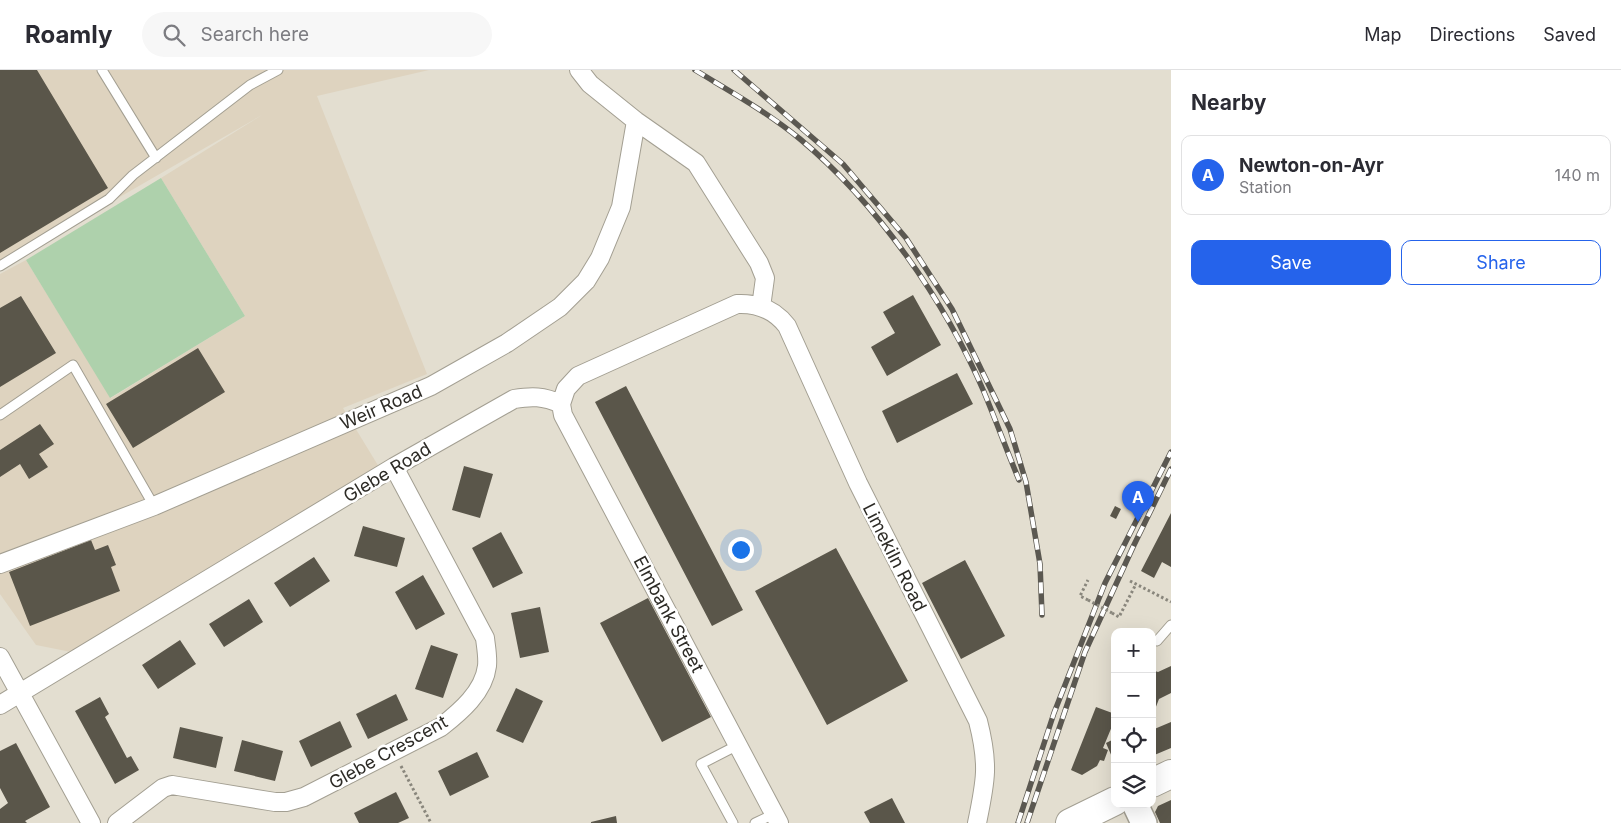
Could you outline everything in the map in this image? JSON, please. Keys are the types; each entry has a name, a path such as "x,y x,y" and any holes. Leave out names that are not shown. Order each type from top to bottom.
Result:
{"main road":[{"path":"1156,781 1171,774"},
{"path":"1070,823 1111,803"}],"street":[{"path":"561,404 566,389 578,376 737,304 750,303 761,307 764,278 754,255 738,227 696,163 636,121 590,84 579,70"},
{"name":"Weir Road","path":"0,564 154,506 431,386 506,343 560,307 586,281 600,258 621,207 636,121"},
{"name":"Limekiln Road","path":"761,307 780,317 787,326 858,484 978,721 986,751 986,781 977,823"},
{"name":"Glebe Road","path":"0,706 394,467 514,399 534,396 546,397 561,404"},
{"name":"Elmbank Street","path":"561,404 563,415 777,818"},
{"name":"Glebe Crescent","path":"117,823 163,788 172,785 275,802 286,802 304,797 394,753 441,727 460,712 476,692 487,667 485,638 394,467"},
{"path":"0,657 90,823"},
{"path":"1136,808 1144,823"}],"lane":[{"path":"102,70 156,158"},
{"path":"0,266 109,199 133,175 250,85 278,70"},
{"path":"0,415 73,365 154,506"},
{"path":"1157,642 1171,625"},
{"path":"733,823 701,764 738,745"},
{"path":"755,823 777,818"}],"path":[{"path":"1088,580 1080,596 1119,617 1136,584"},
{"path":"1130,581 1171,602"},
{"path":"394,753 431,823"}],"shaded area":[{"path":"0,70 429,70 317,96 427,374 343,408 379,467 71,652 36,645 0,594 0,274 26,260 111,398 245,316 161,178 262,115 0,266"}],"green space":[{"path":"161,178 245,316 110,398 26,260"}],"building":[{"path":"0,70 37,70 108,188 0,253"},
{"path":"913,295 941,345 887,376 871,347 895,333 883,312"},
{"path":"21,296 56,353 0,387 0,308"},
{"path":"198,348 225,392 133,448 106,404"},
{"path":"957,373 973,404 897,443 882,411"},
{"path":"626,386 743,610 712,626 595,402"},
{"path":"40,424 54,444 39,454 48,467 29,479 20,464 0,477 0,450"},
{"path":"464,466 493,474 480,518 452,510"},
{"path":"1115,506 1121,509 1116,519 1110,516"},
{"path":"1171,513 1171,567 1162,562 1154,578 1141,571"},
{"path":"363,526 405,538 397,567 354,556"},
{"path":"501,532 523,573 493,588 472,548"},
{"path":"91,540 95,550 108,545 116,565 111,567 120,591 30,626 9,572"},
{"path":"836,548 908,681 827,725 755,591"},
{"path":"314,557 330,581 290,607 274,583"},
{"path":"965,560 1005,636 961,659 922,583"},
{"path":"423,575 445,614 416,630 395,592"},
{"path":"648,598 711,717 662,742 600,623"},
{"path":"249,599 263,622 224,647 209,624"},
{"path":"540,607 549,652 520,658 511,613"},
{"path":"180,640 196,664 158,689 142,665"},
{"path":"431,645 458,654 443,698 415,689"},
{"path":"1171,666 1171,693 1159,699 1156,707 1156,671"},
{"path":"516,688 543,701 523,743 496,731"},
{"path":"396,694 408,720 368,739 356,714"},
{"path":"100,697 109,714 105,717 127,758 131,756 139,770 115,784 75,711"},
{"path":"1096,707 1111,713 1111,729 1103,748 1108,750 1104,761 1100,760 1097,766 1082,775 1071,770"},
{"path":"340,721 352,747 311,767 299,741"},
{"path":"1171,722 1171,748 1156,754 1156,728"},
{"path":"180,727 223,737 216,768 173,758"},
{"path":"242,740 283,751 275,781 234,771"},
{"path":"1111,740 1111,755 1106,743"},
{"path":"16,743 50,807 25,821 27,823 0,823 0,809 8,803 0,788 0,751"},
{"path":"477,752 489,777 450,796 438,771"},
{"path":"396,792 409,818 398,823 359,823 354,813"},
{"path":"892,798 905,823 870,823 864,812"},
{"path":"1171,800 1171,823 1160,823 1155,812 1158,806"},
{"path":"616,816 617,823 591,823 591,822"}],"railway":[{"path":"695,70 762,111 800,139 828,164 881,223 929,289 968,358 984,392 1019,480"},
{"path":"734,70 843,164 906,238 952,309 1010,429 1026,482 1040,564 1042,615"},
{"path":"1018,823 1054,713 1105,583 1171,452"},
{"path":"1027,823 1085,652 1171,469"}],"place":[{"name":"Newton-on-Ayr","path":"1138,522"}]}
